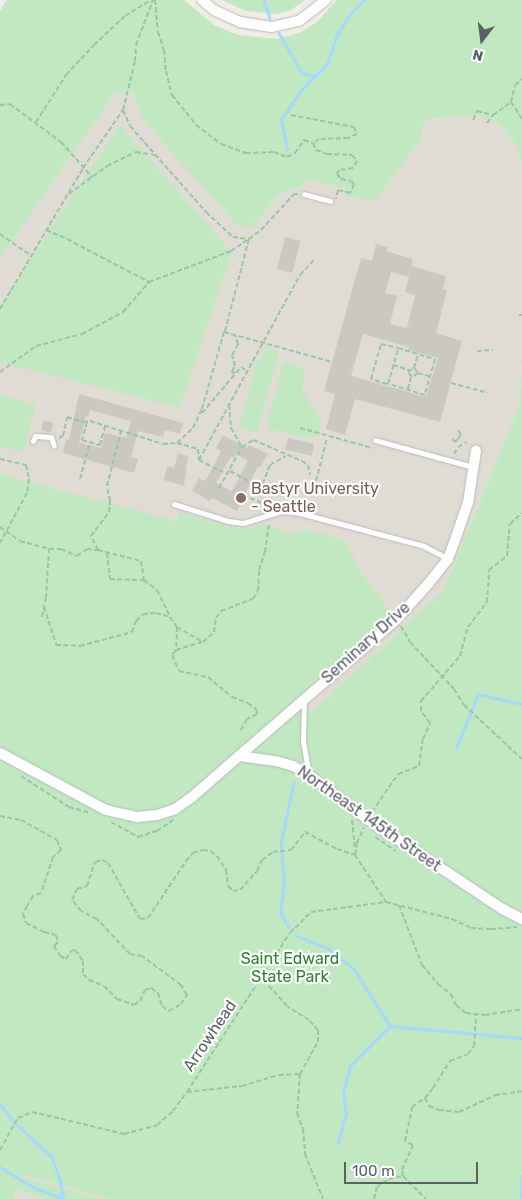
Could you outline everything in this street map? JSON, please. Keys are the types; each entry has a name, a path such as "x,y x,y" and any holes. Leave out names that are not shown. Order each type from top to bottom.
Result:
{"street":[{"path":"202,0 214,10 240,22 272,27 299,21 326,0"},
{"name":"Seminary Drive","path":"239,756 396,620 448,559 468,503 476,451"},
{"path":"0,753 71,794 106,810 137,817 157,815 175,809 192,798 239,756"},
{"name":"Northeast 145th Street","path":"239,756 276,761 293,766 309,775 365,824 494,903 518,921"}],"lane":[{"path":"304,194 333,202"},
{"path":"33,441 35,436 42,435 51,437 54,444"},
{"path":"375,440 473,467"},
{"path":"174,504 228,521 243,522 282,511 300,513 424,546 448,559"},
{"path":"304,701 303,741 309,775"}],"path":[{"path":"0,309 83,168 123,110 135,61 136,45 153,0"},
{"path":"36,122 66,76 94,45 125,16 153,0"},
{"path":"153,0 172,95 196,125 221,144 246,153 274,152 287,157 295,153 304,140 313,143 316,150 327,154 341,153 352,155 357,161 353,168 339,170 337,174 341,179 354,184 350,193 338,190 333,202"},
{"path":"487,123 493,115 510,102 515,85 522,80"},
{"path":"510,102 522,119"},
{"path":"0,104 10,104 36,122 61,142 92,177"},
{"path":"123,110 130,126 206,212 233,237 249,239"},
{"path":"474,120 477,111 493,115"},
{"path":"291,115 354,127 356,134 348,138 319,139 313,143"},
{"path":"67,195 107,166 136,152 156,155"},
{"path":"0,372 36,346 82,334 123,312 149,282 231,251 260,230 294,194 304,194"},
{"path":"46,230 149,282"},
{"path":"0,234 31,256"},
{"path":"198,420 249,239"},
{"path":"199,460 300,275 314,260"},
{"path":"224,332 332,362"},
{"path":"234,375 232,371 235,366 232,355 238,344 235,335"},
{"path":"381,344 418,354 435,359 425,394 371,380 381,344"},
{"path":"388,384 398,348"},
{"path":"478,351 492,350"},
{"path":"414,368 418,354"},
{"path":"393,365 409,370 414,368"},
{"path":"177,443 185,438 241,367 246,371"},
{"path":"414,368 418,373 431,377"},
{"path":"408,390 411,377 409,370"},
{"path":"411,377 418,373"},
{"path":"451,382 488,393"},
{"path":"230,403 231,428 242,447"},
{"path":"54,444 63,436 67,418 104,426 163,444 177,443 198,449 199,460"},
{"path":"87,422 82,440 100,445 104,426"},
{"path":"300,428 372,448"},
{"path":"98,550 91,536 109,512 110,501 107,486 122,431"},
{"path":"452,439 455,442 459,438 461,433 458,431"},
{"path":"316,481 327,437"},
{"path":"219,488 242,447 249,441 257,441 308,465 310,475"},
{"path":"80,479 90,442"},
{"path":"454,454 458,447 467,442"},
{"path":"260,491 262,481 270,465 286,456"},
{"path":"0,459 26,465 29,479 27,493 0,543"},
{"path":"199,460 227,474"},
{"path":"230,471 254,484 260,485 262,481"},
{"path":"241,730 247,719 257,714 256,709 248,703 232,697 208,677 179,671 172,654 176,650 203,642 214,632 216,618 221,611 253,599 258,591 259,570 268,537 269,514 264,504 243,495"},
{"path":"356,855 357,843 365,824 398,774 419,766 423,739 430,724 421,711 421,701 460,656 468,627 487,602 488,570 508,556 510,524 522,513"},
{"path":"0,527 20,541 49,549 61,549 77,556 87,550 98,550 141,561 144,580"},
{"path":"42,617 49,549"},
{"path":"107,553 110,578 144,580 157,590 177,627 203,642"},
{"path":"44,607 56,645 80,646 132,632 136,621 143,614 156,613 170,617"},
{"path":"396,620 410,642 454,690 464,705 522,759"},
{"path":"176,650 177,627"},
{"path":"16,772 69,807 88,812"},
{"path":"0,816 20,820 57,840 61,850 53,856 41,893 33,896 23,914 26,922 44,932 56,935 58,942 54,946 60,956 66,959 71,950 75,950 83,961 83,974 89,980 104,986 117,998 134,1005 140,1001 144,990 151,988 158,993 162,1006 169,1010 181,1004 188,995 181,984 142,956 130,954 97,919 81,910 72,900 77,889 87,886 95,862 104,860 108,863 140,919 148,918 193,853 203,850 211,851 218,856 226,870 228,886 233,892 240,890 244,883 257,871 262,860 273,852 291,850 304,832 337,849 356,855"},
{"path":"106,819 138,837 157,831 180,816"},
{"path":"386,902 356,855 351,818 365,824 399,853"},
{"name":"Arrowhead","path":"0,1150 11,1127 18,1118 32,1112 124,1134 157,1125 173,1110 186,1092 290,933 311,912 386,902 452,919 471,928 491,930 522,927"},
{"path":"399,905 422,965 451,994 456,1005 466,1013 476,1014 506,1013 522,1009"},
{"path":"518,921 522,927"},
{"path":"262,978 287,1006 310,1020 318,1030 318,1042 300,1073 297,1113 303,1128 305,1154 324,1199"},
{"path":"426,1199 403,1176 402,1170 414,1145 405,1141 412,1107 425,1098 450,1061 468,1054 474,1046 476,1014"},
{"path":"186,1092 242,1086 279,1075 300,1073"},
{"path":"425,1098 429,1106 459,1112 495,1095 522,1091"},
{"path":"374,1199 377,1187 389,1179 403,1176"}],"shaded area":[{"name":"Bastyr University - Seattle","path":"132,91 143,120 252,228 277,196 286,190 301,188 307,180 346,188 345,196 421,131 428,119 472,115 496,121 518,147 522,172 522,362 519,406 444,590 312,712 277,672 0,706 0,258 114,95"},
{"path":"21,1174 109,1199 13,1199"}],"green space":[{"path":"7,0 184,0 214,25 238,35 277,39 299,33 316,23 337,0 522,0 522,172 518,147 496,121 472,115 428,119 421,131 422,137 375,201 345,196 346,188 307,180 301,188 286,190 277,196 252,228 238,226 143,120 132,91 114,95 0,258 0,11"},
{"path":"222,0 305,0 291,10 276,14 246,11"},
{"path":"120,124 232,253 180,408 0,362 0,306"},
{"path":"267,347 279,351 257,432 239,427 256,364"},
{"path":"283,362 297,364 304,370 302,390 322,422 320,433 314,437 305,438 267,428"},
{"name":"Saint Edward State Park","path":"522,362 522,1199 109,1199 21,1174 20,1177 101,1199 47,1199 16,1189 13,1199 0,1199 0,467 2,475 176,521 179,512 239,530 264,525 293,534 304,529 343,539 352,553 360,572 382,597 390,616 300,698 312,712 444,590 519,406"},
{"path":"0,395 36,405 23,452 0,446"}],"building":[{"path":"285,237 301,241 293,273 277,269"},
{"path":"376,244 388,247 386,251 413,259 411,266 446,276 443,289 447,290 436,333 462,341 440,422 355,399 345,435 326,429 335,394 324,391 361,258 372,261","holes":["391,272 409,277 405,292 415,295 407,328 390,324 397,296 385,293","363,334 409,347 408,350 438,358 426,397 351,376"]},
{"path":"79,394 183,423 180,434 165,430 163,437 138,431 131,457 138,459 134,473 63,453 66,439 69,440","holes":["90,410 131,421 126,438 105,433 101,448 79,443 86,416 88,417"]},
{"path":"44,420 54,423 51,432 41,430"},
{"path":"223,435 247,448 249,445 268,454 260,468 258,466 237,511 212,498 210,501 192,491 199,478 205,481 212,469 221,451 216,448","holes":["236,454 248,461 232,491 216,483 231,456 234,458"]},
{"path":"288,438 314,444 312,456 285,450"},
{"path":"178,453 188,456 184,486 164,480 167,466 174,468"}],"waterway":[{"path":"264,0 270,18"},
{"path":"287,150 281,120 302,89 327,64 337,35 351,13 364,0"},
{"path":"279,33 302,73 316,76"},
{"path":"456,748 478,694 522,704"},
{"path":"289,928 280,913 284,886 281,842 294,781"},
{"path":"295,935 329,949 354,969 390,1026 522,1038"},
{"path":"338,1143 346,1114 343,1093 350,1066 390,1026"},
{"path":"0,1104 14,1122 52,1157 59,1176 64,1199"},
{"path":"0,1167 35,1188 63,1198"},
{"path":"521,1199 522,1176"}],"place":[{"name":"Bastyr University - Seattle","path":"241,498"}]}
